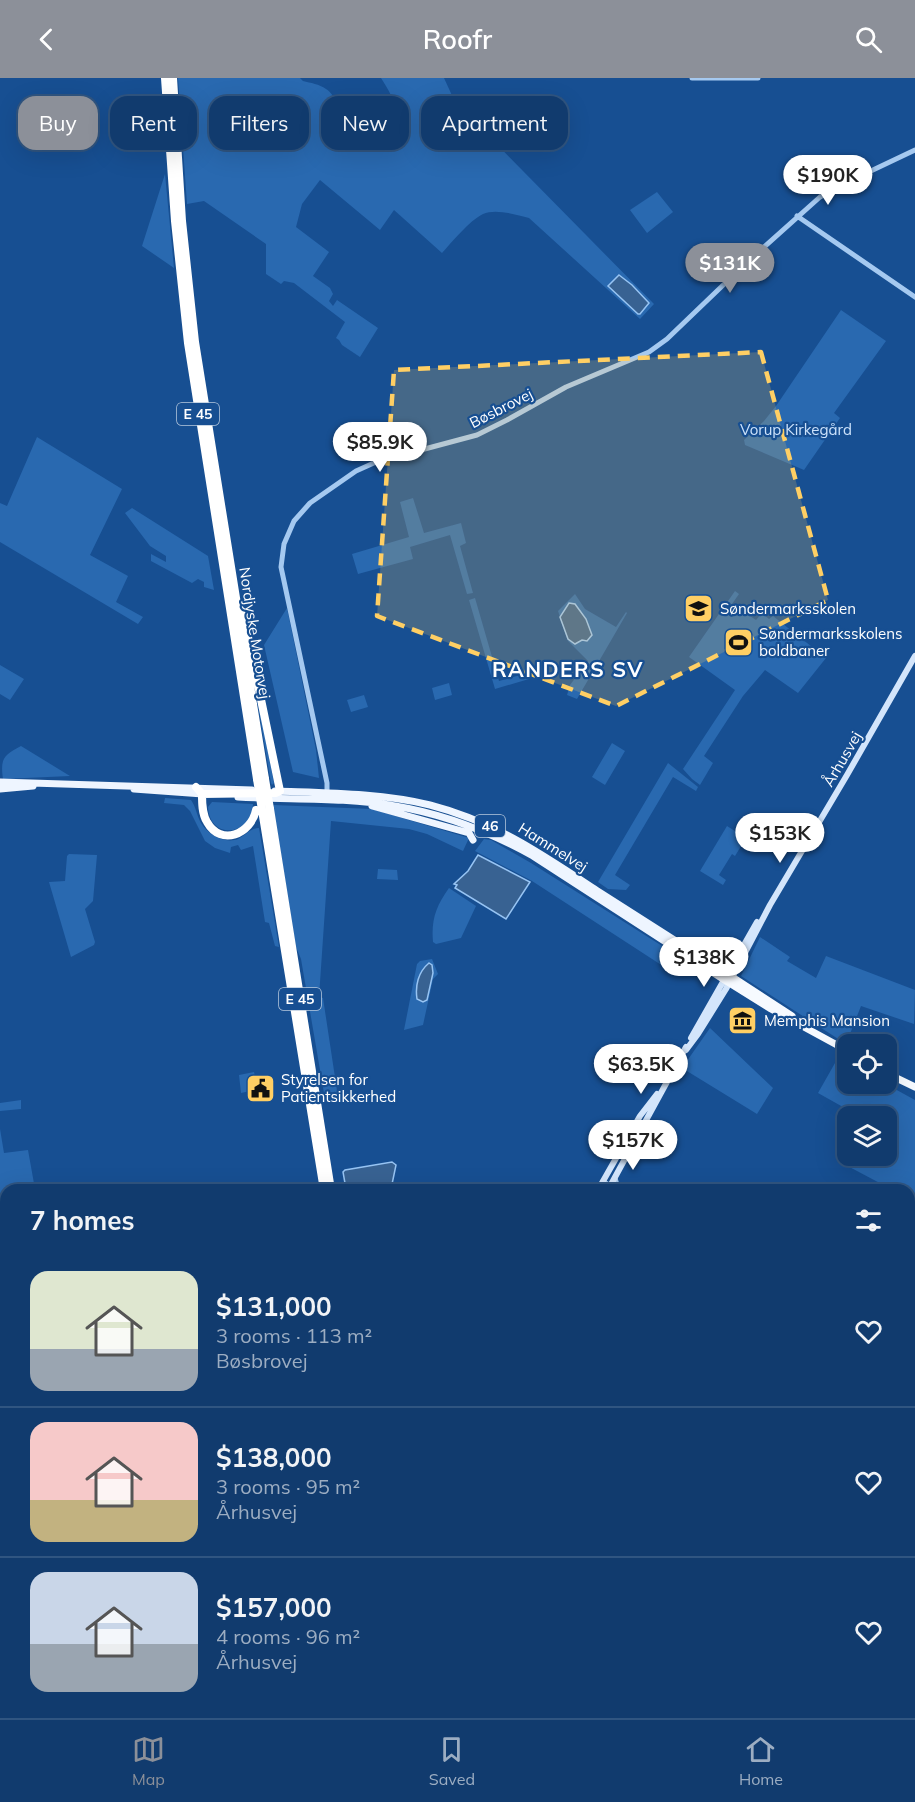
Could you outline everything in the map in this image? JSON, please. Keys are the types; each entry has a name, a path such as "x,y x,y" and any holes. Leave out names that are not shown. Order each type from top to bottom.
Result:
{"highway":[{"name":"Nordjyske Motorvej","path":"165,78 174,211 188,343 259,779"},
{"name":"Nordjyske Motorvej","path":"173,78 190,301 263,810 323,1184"},
{"path":"220,505 280,791 276,793 199,790 205,820 215,831 231,835 247,829 263,810 259,779"},
{"path":"203,811 208,800 239,797"},
{"name":"Nordjyske Motorvej","path":"263,810 330,1184"},
{"name":"Hammelvej","path":"728,978 837,1045"},
{"name":"Hammelvej","path":"728,978 837,1045"},
{"path":"897,1078 915,1087"}],"main road":[{"name":"Århusvej","path":"607,1184 615,1178 670,1077 848,775 915,656"},
{"name":"Hammelvej","path":"0,786 35,782 98,785 162,792 199,790 239,797 358,802 429,813 465,824 501,839 539,860 728,978"},
{"name":"Hammelvej","path":"0,786 51,783"},
{"name":"Hammelvej","path":"280,791 418,802 493,827 522,842 728,978"},
{"path":"274,798 325,794 332,801"},
{"path":"358,802 469,833 473,840"},
{"name":"Århusvej","path":"686,1050 698,1034 750,934 770,904"},
{"name":"Århusvej","path":"605,1184 640,1116 670,1077"}],"street":[{"path":"692,78 758,78"},
{"name":"Bøsbrovej","path":"325,794 323,770 281,567 284,544 294,521 301,512 335,485 376,462 477,435 566,387 649,352 668,339 797,216 820,197 915,150"},
{"path":"797,216 915,297"},
{"path":"615,1178 617,1184"}],"highlighted area":[{"path":"761,352 828,600 616,706 377,616 394,370"}],"green space":[{"path":"178,78 300,78 321,86 333,96 321,96 321,150 409,150 409,96 392,96 381,78 444,78 452,96 421,96 421,150 502,150 654,304 640,319 529,218 500,212 483,214 467,226 442,253 394,210 380,230 320,180 302,204 296,227 329,252 313,276 330,288 333,294 329,301 333,306 337,300 378,328 360,357 336,338 345,322 294,283 284,281 281,284 266,274 266,244 204,201 187,204 183,150 197,150 197,96 179,96"},
{"path":"165,174 174,268 142,246"},
{"path":"657,192 673,212 647,233 630,210"},
{"name":"Vorup Kirkegård","path":"841,310 886,341 834,413 840,418 804,470 745,445 744,440 776,406"},
{"path":"37,437 122,489 90,555 128,576 116,602 143,617 138,624 0,542 0,503 7,506"},
{"path":"413,498 424,533 461,523 466,543 460,546 473,593 467,594 450,535 410,547 413,559 358,574 352,554 409,537 400,502"},
{"path":"132,508 208,556 214,590 204,587 204,582 198,579 192,583 151,561 151,554 166,562 166,556 150,546 125,513"},
{"path":"735,591 739,594 732,604 756,620 762,613 769,619 773,616 826,658 798,693 765,670 743,696 704,756 713,763 700,785 683,769 735,690 689,657"},
{"path":"575,594 585,609 616,627 627,613 577,699 567,695 570,685 588,661 568,641 558,611"},
{"path":"475,598 499,681 531,672 529,679 495,689 469,600"},
{"path":"287,608 316,750 319,778 293,772 264,645"},
{"path":"251,664 274,783 272,785 271,783"},
{"path":"0,665 24,679 10,700 0,694"},
{"path":"449,683 452,695 435,700 432,688"},
{"path":"364,695 368,707 351,712 347,700"},
{"path":"612,743 625,751 605,785 592,777"},
{"path":"21,746 70,776 3,779 4,758"},
{"path":"668,763 698,787 696,791 673,777 615,875 630,885 626,890 608,889 598,882"},
{"path":"165,798 191,800 204,827 212,835 222,839 238,839 251,830 259,828 279,947 275,946 269,923 265,922 253,846 241,850 238,845 231,847 230,853 215,848 205,841 190,811 184,805 164,803"},
{"path":"212,802 253,804 251,815 239,828 223,829 210,818 208,807"},
{"path":"273,805 372,809 469,838 463,851 427,834 409,829 331,821 319,997 323,998 338,1097 325,1099 301,959 296,947"},
{"path":"727,826 746,838 735,856 732,854 719,875 726,880 723,885 700,871"},
{"path":"484,839 491,840 531,863 678,956 669,970 532,881 475,851"},
{"path":"69,854 97,855 93,901 85,909 95,942 94,945 71,957 49,882 65,881"},
{"path":"378,869 397,870 398,880 377,879"},
{"path":"449,888 476,906 461,938 436,944 433,942 434,920 438,907"},
{"path":"760,937 790,957 787,961 816,978 826,956 915,990 914,1024 861,1006 850,1034 837,1034 837,1038 741,976"},
{"path":"432,959 438,974 433,979 423,1025 404,1030 417,964 420,961"},
{"path":"710,1028 773,1088 757,1114 682,1068"},
{"path":"837,1063 837,1094 897,1094 897,1090 915,1100 915,1184 882,1184 848,1166 897,1166 897,1106 841,1106 818,1093"},
{"path":"254,1072 255,1076 252,1077 255,1090 241,1093 239,1075"},
{"path":"21,1100 21,1109 0,1111 0,1103"},
{"path":"0,1129 4,1153 28,1150 34,1184 0,1184"}],"shaded area":[{"path":"619,275 649,303 640,314 608,286"},
{"path":"569,603 575,604 586,619 592,635 587,641 582,640 575,644 568,639 560,617"},
{"path":"478,855 530,882 506,919 455,888 457,885 454,884 468,871"},
{"path":"429,963 432,965 433,973 427,1000 423,1002 417,999 416,989 422,971"},
{"path":"392,1162 396,1165 392,1184 345,1184 343,1172"}],"place":[{"name":"Søndermarksskolen","path":"699,608"},
{"name":"Søndermarksskolens boldbaner","path":"738,642"},
{"name":"Memphis Mansion","path":"743,1020"},
{"name":"Styrelsen for Patientsikkerhed","path":"260,1088"}],"district":[{"name":"RANDERS SV","path":"568,669"}]}
